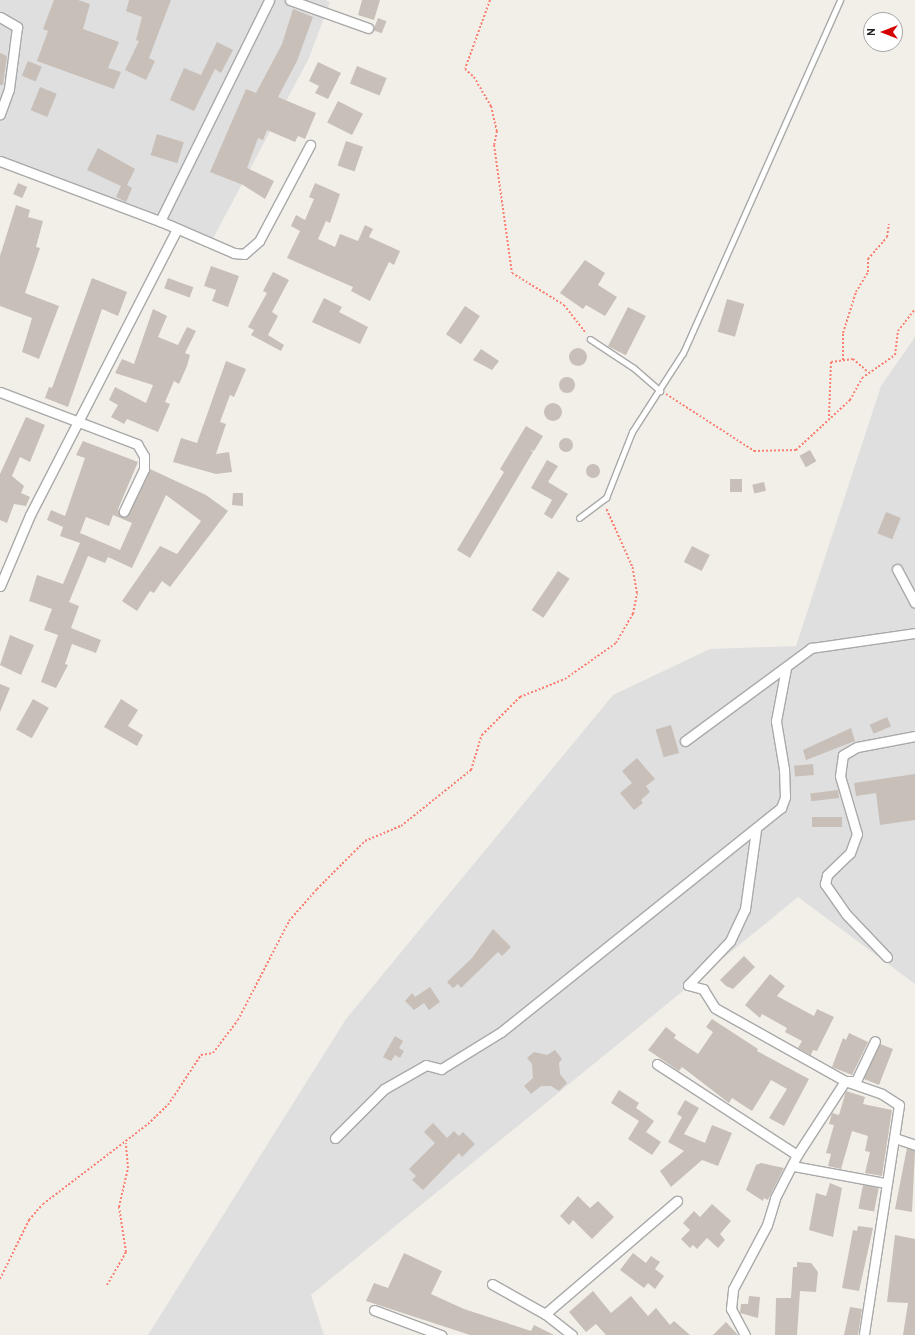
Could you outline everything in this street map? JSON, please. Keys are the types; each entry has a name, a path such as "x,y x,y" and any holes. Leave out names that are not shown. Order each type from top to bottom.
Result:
{"street":[{"path":"160,221 269,0"},
{"path":"290,0 368,28"},
{"path":"0,17 17,27 9,89 0,114"},
{"path":"0,161 160,221 234,253 250,251 259,241 310,145"},
{"path":"0,586 30,515 177,229"},
{"path":"0,392 130,440 141,449 144,469 124,511"},
{"path":"896,569 915,603"},
{"path":"685,741 786,668 811,648 915,633"},
{"path":"335,1138 384,1089 426,1065 441,1069 501,1032 756,830 781,808 785,797 776,721 786,668"},
{"path":"887,957 846,914 825,884 827,875 850,853 856,840 856,823 840,776 843,755 857,747 915,736"},
{"path":"756,830 745,909 730,941 688,985 703,989 715,1008 845,1081 898,1103 895,1138 885,1183 864,1335"},
{"path":"845,1081 856,1081 875,1042"},
{"path":"657,1064 797,1155"},
{"path":"745,1335 731,1309 730,1297 767,1225 780,1186 793,1166 797,1155 845,1081"},
{"path":"895,1138 915,1145"},
{"path":"793,1166 885,1183"},
{"path":"545,1314 677,1201"},
{"path":"492,1284 545,1314 572,1335"},
{"path":"374,1310 441,1335"}],"lane":[{"path":"579,518 606,498 627,443 684,353 840,0"},
{"path":"590,339 634,368 660,391"}],"path":[{"path":"490,0 465,69 474,77 491,106 497,131 494,145 512,273 564,304 578,319 590,339"},
{"path":"843,360 843,332 856,292 868,272 868,259 887,237 889,224"},
{"path":"660,391 754,451 796,450 830,416 850,400 869,373 895,354 898,332 915,309"},
{"path":"830,416 832,362 853,360 869,373"},
{"path":"0,1279 29,1220 44,1204 126,1142 168,1105 201,1055 213,1053 238,1020 289,920 317,889 365,841 401,826 472,770 482,734 520,697 565,679 616,643 633,614 637,593 632,566 615,535 605,504"},
{"path":"107,1285 126,1252 119,1206 128,1168 126,1142"}],"shaded area":[{"path":"0,0 325,0 330,2 309,58 209,246 0,167"},
{"path":"915,337 915,984 798,897 311,1295 324,1335 148,1335 346,1019 613,695 710,649 796,646 881,386"}],"building":[{"path":"54,0 78,0 90,4 83,29 119,42 108,68 121,72 114,89 37,61 48,31 43,29"},
{"path":"129,0 171,0 149,58 155,61 146,80 125,70 139,41 136,40 142,17 126,11"},
{"path":"362,0 380,0 374,20 358,15"},
{"path":"293,9 313,17 297,61 278,97 316,113 305,139 298,136 295,142 267,130 263,140 258,138 247,168 274,181 265,199 243,185 210,172 246,89 256,93 282,44"},
{"path":"378,18 386,21 382,33 373,30"},
{"path":"217,42 233,50 221,73 215,69 194,111 170,100 184,68 201,75"},
{"path":"0,53 7,56 3,85 0,85"},
{"path":"28,61 42,67 36,82 22,76"},
{"path":"318,62 341,73 328,99 315,93 319,86 309,81"},
{"path":"357,66 387,78 380,96 350,84"},
{"path":"40,87 57,94 47,117 31,110"},
{"path":"338,101 363,114 352,135 327,122"},
{"path":"157,134 184,142 177,163 151,155"},
{"path":"346,141 363,147 355,171 338,166"},
{"path":"98,148 135,169 127,185 132,188 126,202 116,197 121,186 87,170"},
{"path":"18,183 27,187 22,198 13,194"},
{"path":"315,183 340,194 330,223 326,221 318,239 335,247 340,234 358,241 365,225 373,229 369,237 400,251 394,265 389,262 370,301 351,291 353,287 287,258 300,231 291,226 296,215 305,220 314,199 309,197"},
{"path":"16,205 30,210 28,217 43,221 36,247 40,248 25,293 59,306 39,359 22,352 32,318 0,306 0,256"},
{"path":"585,260 605,273 598,285 617,297 605,316 586,305 583,309 560,293"},
{"path":"211,266 239,276 228,307 212,301 216,290 204,286"},
{"path":"273,272 289,280 272,312 278,316 268,335 284,345 281,351 251,335 254,330 248,327 267,293 263,291"},
{"path":"92,278 127,292 118,316 102,309 68,407 45,398 49,387 52,388"},
{"path":"168,278 193,287 190,298 164,288"},
{"path":"324,298 342,307 339,312 368,327 360,344 312,322"},
{"path":"727,299 744,304 735,337 718,332"},
{"path":"465,306 480,316 461,344 446,334"},
{"path":"628,307 646,316 626,355 608,346"},
{"path":"153,309 167,316 158,337 178,345 187,327 196,331 185,353 190,355 187,366 179,384 174,381 165,402 170,404 158,432 127,419 124,424 111,417 118,405 109,400 115,387 146,403 153,385 115,373 122,359 134,364"},
{"path":"578,348 584,351 587,357 584,363 578,366 572,363 569,357 572,351"},
{"path":"481,349 499,361 492,370 473,360"},
{"path":"226,361 246,369 234,397 230,395 220,422 226,424 216,454 229,452 232,472 216,474 173,462 181,438 197,443"},
{"path":"567,377 574,382 575,385 570,392 567,393 560,388 559,385 564,378"},
{"path":"553,403 559,406 562,412 559,418 553,421 547,418 544,412 547,406"},
{"path":"26,417 45,425 30,462 20,457 12,476 24,486 21,493 30,497 26,506 14,504 7,523 0,520 0,474"},
{"path":"526,426 543,436 534,451 530,450 533,452 470,558 457,550 504,472 500,469"},
{"path":"566,438 571,440 573,445 571,450 566,452 561,450 559,445 561,440"},
{"path":"83,441 138,462 118,509 122,517 129,514 150,469 206,495 228,511 170,587 162,581 154,593 150,591 137,611 122,601 160,546 177,554 201,521 166,495 132,568 108,557 105,563 88,556 69,602 79,606 71,628 101,640 96,653 72,644 65,664 68,665 56,688 41,682 58,635 44,630 52,609 29,601 37,575 63,584 80,543 60,536 63,527 47,520 51,510 65,516 85,458 76,455","holes":["113,515 132,523 120,550 80,533 86,517 109,526"]},
{"path":"810,450 816,461 806,467 800,456"},
{"path":"547,460 558,466 548,482 568,494 552,519 544,514 552,500 531,488"},
{"path":"593,464 598,466 600,471 598,476 593,478 588,476 586,471 588,466"},
{"path":"730,479 742,479 742,492 730,492"},
{"path":"764,482 766,491 754,493 752,485"},
{"path":"233,493 243,493 243,506 232,505"},
{"path":"886,512 901,518 892,539 877,533"},
{"path":"692,546 710,555 702,571 684,562"},
{"path":"558,571 570,579 543,618 532,610"},
{"path":"10,635 34,645 21,675 0,665"},
{"path":"0,684 10,688 0,712"},
{"path":"33,699 49,708 32,738 16,730"},
{"path":"121,699 138,710 128,726 143,735 137,746 104,727"},
{"path":"887,717 891,726 874,734 870,725"},
{"path":"671,725 679,753 664,757 656,729"},
{"path":"851,728 855,741 806,760 803,750"},
{"path":"637,758 655,779 646,786 650,792 641,800 643,803 634,810 620,793 632,783 622,771"},
{"path":"813,764 814,775 795,777 794,766"},
{"path":"915,774 915,820 880,825 876,793 856,796 854,783"},
{"path":"838,790 839,798 811,801 810,793"},
{"path":"812,817 842,817 842,827 812,827"},
{"path":"493,929 511,947 502,956 498,952 461,988 458,984 453,988 447,982 472,958"},
{"path":"744,956 755,967 733,989 726,986 720,980"},
{"path":"770,974 785,986 777,996 814,1016 817,1009 834,1017 817,1051 813,1050 811,1055 798,1048 802,1041 785,1032 787,1028 762,1014 760,1018 745,1005"},
{"path":"430,987 440,1002 429,1010 424,1003 414,1010 405,1001 412,993 415,997"},
{"path":"712,1019 758,1049 757,1051 809,1079 784,1126 769,1118 787,1089 771,1080 752,1111 732,1098 729,1103 682,1067 679,1071 648,1050 666,1027 676,1035 674,1038 698,1054 713,1032 706,1027"},
{"path":"849,1033 868,1042 852,1075 832,1067 843,1038 846,1040"},
{"path":"395,1036 403,1041 399,1048 404,1051 400,1058 395,1055 391,1061 383,1057"},
{"path":"880,1044 893,1049 879,1085 864,1079"},
{"path":"555,1050 562,1059 559,1063 560,1074 567,1083 559,1091 551,1086 541,1086 531,1094 524,1086 533,1078 532,1064 527,1058 534,1052 547,1055"},
{"path":"619,1090 639,1103 636,1108 654,1121 646,1132 661,1142 652,1155 628,1139 639,1121 611,1103"},
{"path":"846,1091 865,1097 863,1104 892,1110 882,1176 865,1173 870,1152 865,1151 868,1136 852,1131 841,1169 828,1166 831,1154 826,1153 834,1125 829,1124 832,1113 839,1115"},
{"path":"685,1100 699,1108 684,1134 705,1143 712,1125 732,1133 718,1166 702,1160 671,1187 660,1171 684,1151 668,1142 682,1117 677,1114"},
{"path":"433,1123 447,1138 454,1131 459,1136 463,1132 475,1144 462,1157 459,1153 423,1190 412,1180 416,1176 409,1169 435,1143 424,1132"},
{"path":"907,1148 915,1151 912,1212 895,1209"},
{"path":"761,1163 784,1168 768,1200 764,1198 763,1201 746,1190 756,1165"},
{"path":"830,1183 842,1188 833,1237 809,1230 816,1193 826,1196"},
{"path":"863,1185 879,1188 874,1212 858,1209"},
{"path":"578,1196 590,1208 598,1201 614,1217 592,1239 573,1220 569,1225 560,1216"},
{"path":"712,1204 731,1221 720,1234 725,1240 718,1248 707,1238 697,1249 693,1245 690,1248 681,1239 690,1230 683,1223 694,1211 700,1217"},
{"path":"858,1226 873,1228 859,1291 842,1288 853,1230 857,1231"},
{"path":"895,1235 915,1239 915,1335 903,1335 908,1303 887,1302"},
{"path":"404,1253 442,1271 431,1294 464,1309 531,1331 534,1325 554,1335 470,1335 366,1301 374,1283 388,1288"},
{"path":"633,1253 646,1263 651,1256 660,1262 655,1269 664,1276 655,1289 648,1283 644,1288 620,1270"},
{"path":"797,1262 811,1263 818,1272 816,1292 800,1291 797,1335 775,1335 776,1298 791,1298 793,1267 797,1267"},
{"path":"593,1291 611,1313 631,1296 648,1316 656,1308 670,1325 674,1321 690,1335 606,1335 596,1324 586,1332 569,1312"},
{"path":"749,1296 760,1297 758,1318 740,1313 741,1304 748,1304"},
{"path":"850,1307 862,1309 858,1335 844,1335"},
{"path":"726,1322 738,1335 713,1335"}]}
